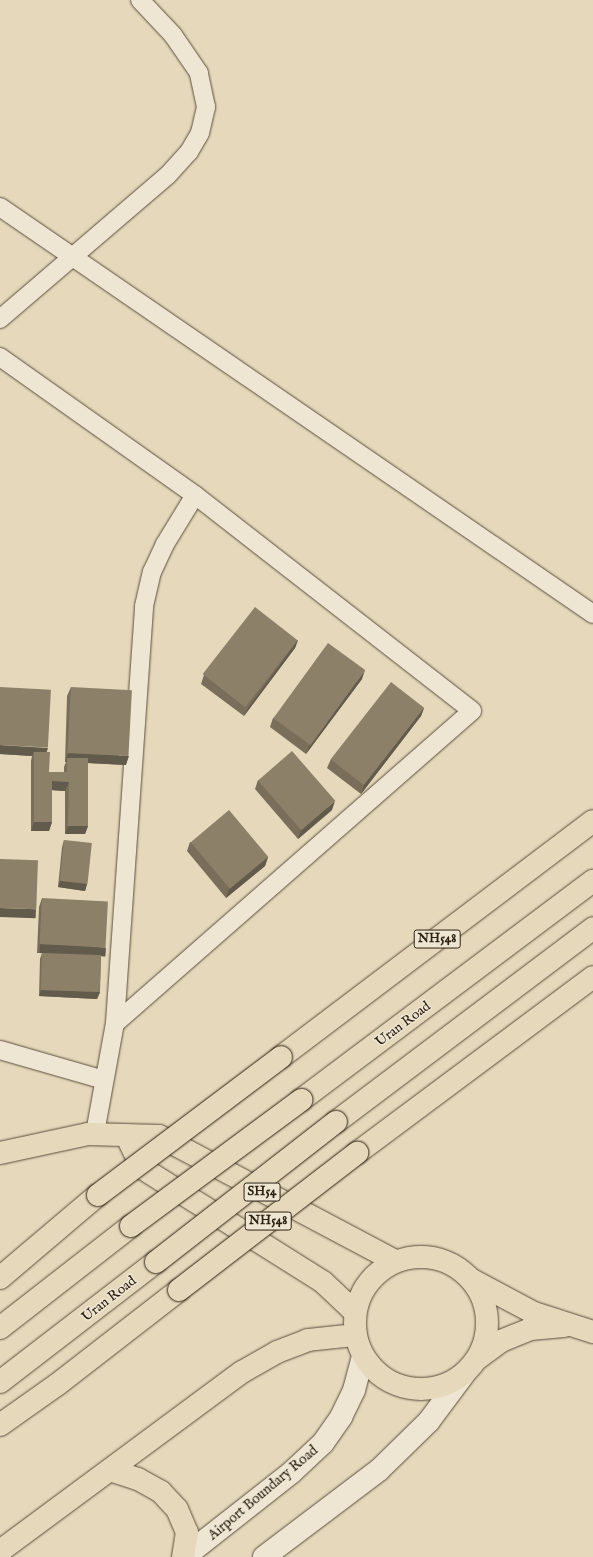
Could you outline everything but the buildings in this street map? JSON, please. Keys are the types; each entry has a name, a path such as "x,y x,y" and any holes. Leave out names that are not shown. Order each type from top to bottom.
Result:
{"main road":[{"name":"NH548","path":"0,1278 98,1196 593,820"},
{"name":"Uran Road","path":"0,1328 131,1226 593,881"},
{"name":"Uran Road","path":"0,1382 336,1122 593,928"},
{"name":"NH548","path":"0,1424 58,1384 358,1152 593,977"},
{"name":"SH54","path":"0,1153 95,1133 126,1136 159,1136 395,1261"},
{"path":"126,1136 142,1168 323,1282 355,1312"},
{"path":"416,1256 437,1258 456,1266 472,1280 534,1313 583,1329 530,1329 502,1341 444,1386 421,1390 399,1386 378,1374 363,1357 355,1335 355,1312 363,1290 377,1272 395,1261 416,1256"},
{"path":"471,1366 486,1339 488,1318 483,1297 472,1280"},
{"path":"0,1551 242,1372 276,1352 308,1340 355,1335"},
{"path":"110,1470 138,1479 161,1492 177,1509 187,1532 184,1557"}],"street":[{"path":"0,319 168,175 189,152 200,133 206,107 199,73 173,35 140,0"},
{"path":"0,207 593,614"},
{"path":"0,357 195,495 472,711 115,1023"},
{"path":"95,1133 115,1023 144,606 159,558 195,495"},
{"path":"0,1050 104,1080"},
{"name":"Airport Boundary Road","path":"184,1557 292,1472 323,1443 341,1417 354,1390 363,1357"},
{"path":"264,1557 379,1470 429,1421 471,1366"}]}
